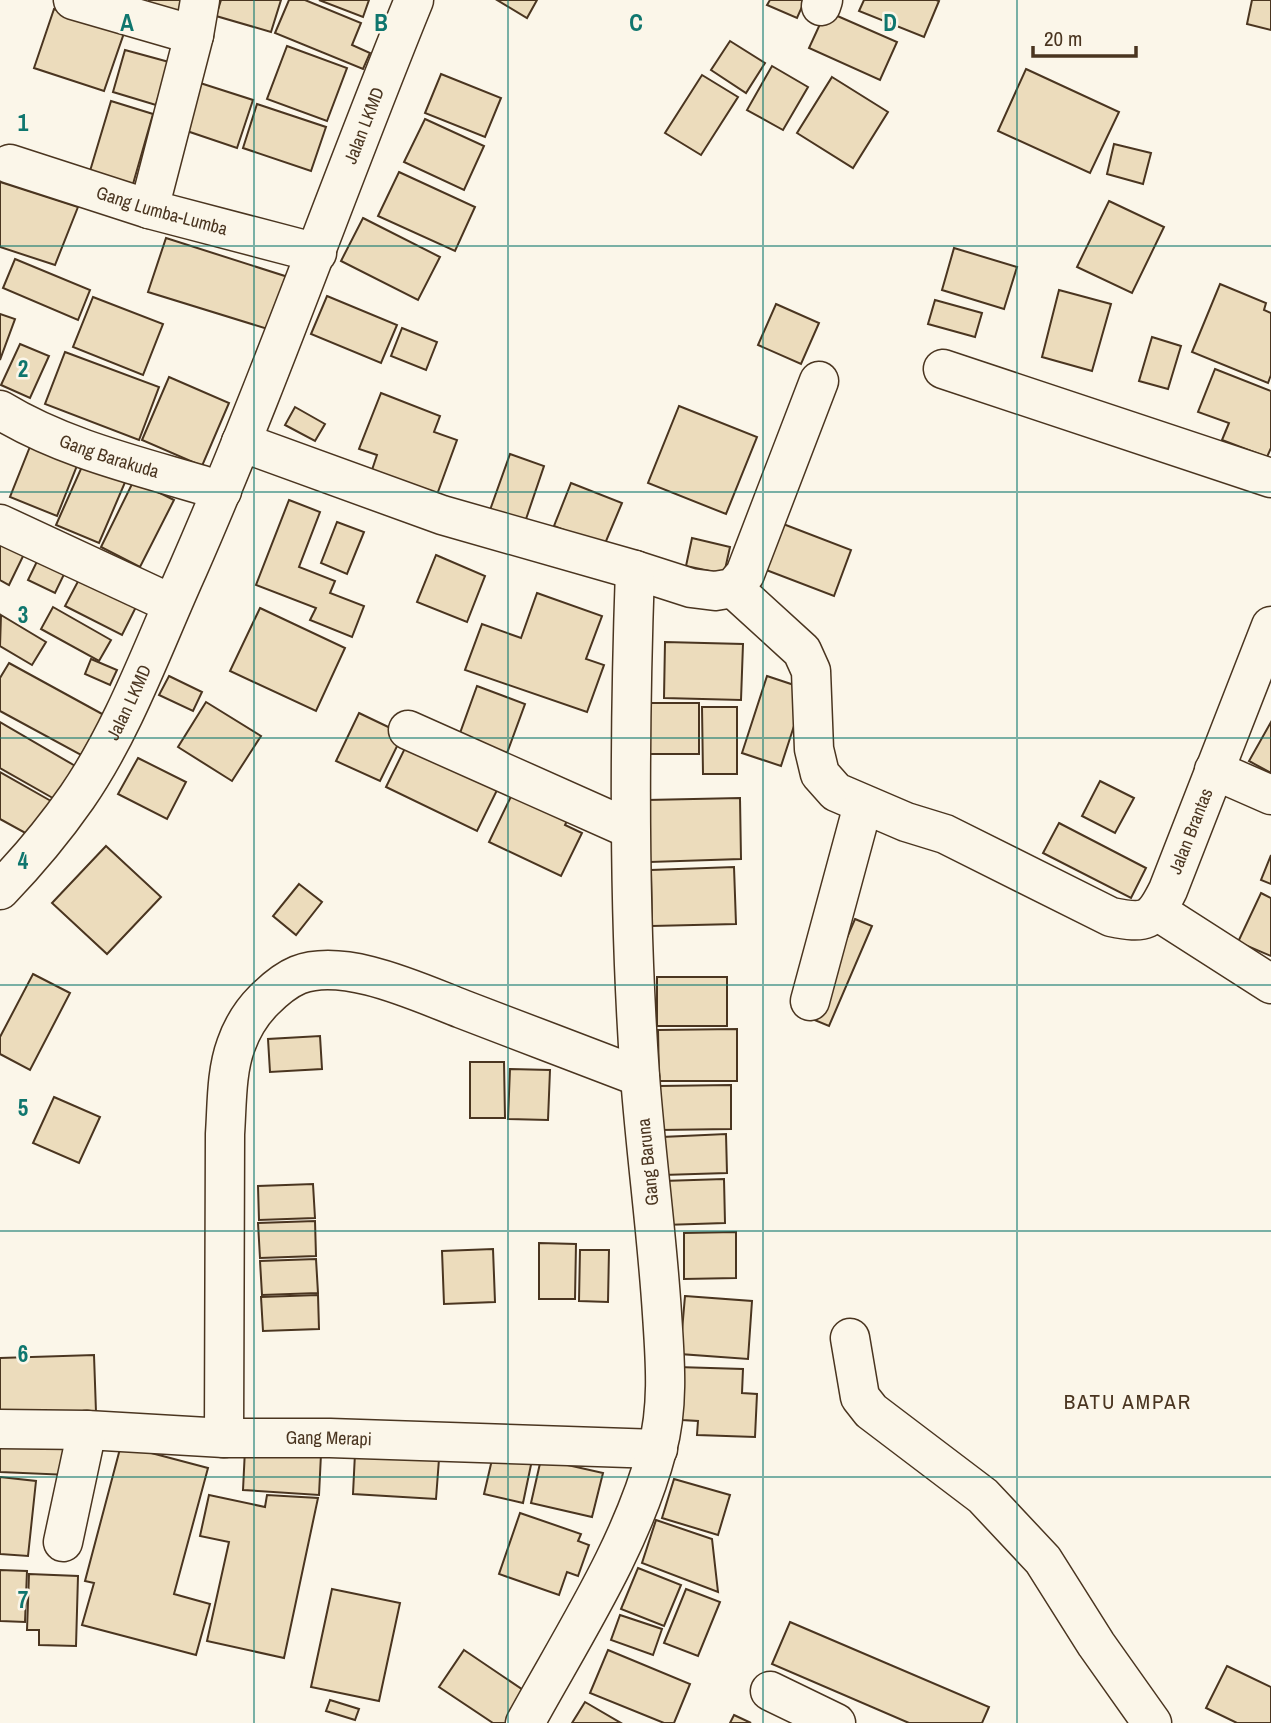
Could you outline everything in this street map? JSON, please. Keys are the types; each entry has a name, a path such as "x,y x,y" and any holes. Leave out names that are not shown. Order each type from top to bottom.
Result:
{"street":[{"path":"73,0 197,18 149,209"},
{"name":"Jalan LKMD","path":"0,890 32,856 79,795 131,699 222,491 414,0"},
{"name":"Gang Lumba-Lumba","path":"10,164 149,209 317,253"},
{"path":"943,369 1271,478"},
{"path":"241,442 442,515 691,588 715,591 733,588 745,574 819,381"},
{"name":"Gang Barakuda","path":"0,410 25,425 61,440 222,491"},
{"path":"0,524 172,604"},
{"name":"Gang Baruna","path":"525,1723 625,1536 642,1498 657,1448 664,1392 664,1337 640,1077 631,910 631,689 635,570"},
{"path":"733,588 802,651 811,671 814,749 820,774 836,792 906,822 945,834 1111,917 1129,921 1145,920 1157,911 1271,984"},
{"name":"Jalan Brantas","path":"1157,911 1181,860 1271,626"},
{"path":"408,730 630,829"},
{"path":"1214,770 1271,794"},
{"path":"810,1002 863,805"},
{"path":"224,1438 225,1148 228,1094 231,1065 239,1036 256,1008 269,994 297,976 310,972 355,974 401,985 640,1077"},
{"path":"850,1338 860,1397 871,1411 983,1496 1043,1560 1096,1644 1152,1723"},
{"name":"Gang Merapi","path":"0,1429 87,1430 224,1438 330,1438 657,1448"},
{"path":"63,1542 87,1430"},
{"path":"770,1691 836,1723"}],"building":[{"path":"149,0 189,0 185,21 147,13"},
{"path":"221,0 281,0 271,32 216,16"},
{"path":"289,0 305,0 361,23 352,45 370,53 363,69 275,33"},
{"path":"319,0 369,0 363,17"},
{"path":"497,0 537,0 527,18"},
{"path":"770,0 805,0 797,18 767,5"},
{"path":"864,0 939,1 924,37 859,11"},
{"path":"1252,0 1271,0 1271,30 1247,24"},
{"path":"54,9 124,33 104,91 34,68"},
{"path":"826,11 897,42 880,80 809,48"},
{"path":"730,41 765,63 746,93 711,70"},
{"path":"287,46 347,68 327,121 267,99"},
{"path":"125,50 169,62 156,105 113,92"},
{"path":"772,66 808,87 783,130 747,110"},
{"path":"1026,69 1119,112 1090,173 998,131"},
{"path":"441,74 501,98 485,137 425,113"},
{"path":"702,75 738,97 701,155 665,133"},
{"path":"832,77 888,112 853,168 797,133"},
{"path":"197,82 253,100 237,148 181,129"},
{"path":"111,101 153,114 133,184 90,171"},
{"path":"257,104 326,127 311,171 243,148"},
{"path":"425,119 484,146 464,190 404,162"},
{"path":"1114,144 1151,153 1143,184 1107,174"},
{"path":"399,172 475,207 455,251 378,216"},
{"path":"0,182 78,207 55,265 0,247"},
{"path":"1109,201 1164,227 1132,293 1077,267"},
{"path":"363,218 440,257 418,300 341,261"},
{"path":"166,238 288,277 271,330 148,292"},
{"path":"954,248 1017,267 1004,309 942,290"},
{"path":"15,259 90,290 78,320 3,288"},
{"path":"1220,284 1266,303 1264,310 1271,313 1271,375 1268,383 1192,352"},
{"path":"1059,290 1111,304 1092,371 1042,357"},
{"path":"327,296 397,325 381,363 311,334"},
{"path":"93,297 163,324 143,375 73,347"},
{"path":"935,300 982,313 975,337 928,324"},
{"path":"776,304 819,323 801,364 758,345"},
{"path":"0,314 15,319 0,360"},
{"path":"402,328 437,342 426,370 391,356"},
{"path":"1152,337 1181,346 1168,389 1139,381"},
{"path":"20,344 49,356 30,398 1,385"},
{"path":"65,352 159,387 139,440 45,404"},
{"path":"1215,369 1271,391 1271,448 1267,457 1222,440 1229,423 1198,412"},
{"path":"169,377 229,403 202,466 142,440"},
{"path":"381,393 440,416 434,432 457,440 435,500 370,476 377,455 359,449"},
{"path":"679,406 757,437 726,514 648,483"},
{"path":"295,407 325,424 315,441 285,425"},
{"path":"35,434 82,453 57,516 10,497"},
{"path":"510,454 544,466 525,522 490,510"},
{"path":"84,462 126,480 99,543 56,525"},
{"path":"134,480 174,500 140,567 101,547"},
{"path":"571,483 622,503 604,546 554,526"},
{"path":"289,500 320,512 299,567 335,581 330,593 364,606 352,637 310,620 316,608 256,585"},
{"path":"337,522 364,532 347,574 321,563"},
{"path":"778,522 851,550 834,596 761,568"},
{"path":"0,533 28,546 9,585 0,580"},
{"path":"692,538 730,547 724,574 686,566"},
{"path":"42,551 69,564 55,593 28,580"},
{"path":"436,555 485,576 467,622 417,602"},
{"path":"84,570 140,599 122,635 65,606"},
{"path":"537,593 602,616 586,659 604,665 587,712 465,670 482,624 521,638"},
{"path":"53,607 111,640 99,661 41,629"},
{"path":"260,608 345,648 316,711 230,671"},
{"path":"1,615 46,642 32,665 0,646"},
{"path":"665,642 743,644 741,700 664,698"},
{"path":"91,659 117,670 110,685 85,674"},
{"path":"9,663 104,715 81,755 0,711 0,678"},
{"path":"169,676 202,692 193,711 159,695"},
{"path":"767,676 806,689 781,766 742,753"},
{"path":"477,686 525,704 503,764 455,747"},
{"path":"206,702 261,736 232,781 178,747"},
{"path":"638,703 699,703 699,754 637,754"},
{"path":"702,707 737,707 737,774 703,774"},
{"path":"359,713 403,734 380,781 336,761"},
{"path":"0,722 77,767 58,801 0,768"},
{"path":"1271,722 1271,773 1249,761"},
{"path":"410,738 501,782 477,831 386,787"},
{"path":"138,758 186,782 167,819 118,794"},
{"path":"0,772 58,805 38,840 0,819"},
{"path":"1100,781 1134,798 1115,833 1082,816"},
{"path":"518,782 573,808 565,825 582,833 561,876 489,842"},
{"path":"740,798 741,859 650,862 647,800"},
{"path":"1059,823 1146,868 1131,898 1043,853"},
{"path":"106,846 161,897 107,954 52,903"},
{"path":"1271,855 1271,884 1261,880"},
{"path":"734,867 736,924 652,926 651,870"},
{"path":"299,884 322,902 296,935 273,916"},
{"path":"1261,893 1271,898 1271,956 1238,942"},
{"path":"855,919 872,926 829,1026 812,1019"},
{"path":"33,974 70,993 30,1070 0,1054 0,1037"},
{"path":"657,977 727,977 727,1026 657,1026"},
{"path":"737,1029 737,1081 659,1081 658,1030"},
{"path":"320,1036 322,1069 270,1072 268,1039"},
{"path":"470,1062 504,1062 505,1118 470,1118"},
{"path":"510,1069 550,1070 548,1120 508,1119"},
{"path":"731,1085 731,1129 660,1130 659,1086"},
{"path":"54,1097 100,1117 79,1163 33,1143"},
{"path":"726,1134 727,1173 663,1175 662,1137"},
{"path":"724,1179 725,1223 664,1225 663,1181"},
{"path":"313,1184 315,1218 259,1220 258,1186"},
{"path":"315,1221 316,1256 260,1258 258,1223"},
{"path":"736,1232 736,1278 684,1279 684,1233"},
{"path":"539,1243 576,1244 575,1299 539,1299"},
{"path":"493,1249 495,1302 444,1304 442,1251"},
{"path":"580,1250 609,1250 608,1302 579,1301"},
{"path":"316,1259 318,1293 262,1295 260,1261"},
{"path":"318,1295 319,1329 263,1331 261,1297"},
{"path":"685,1296 752,1301 748,1359 680,1354"},
{"path":"94,1355 96,1412 0,1415 0,1358"},
{"path":"677,1367 743,1369 742,1393 757,1394 755,1437 697,1435 698,1421 682,1420"},
{"path":"0,1442 71,1443 69,1475 0,1472"},
{"path":"121,1445 208,1468 174,1594 210,1604 196,1655 82,1625 94,1583 85,1581"},
{"path":"245,1449 321,1454 319,1495 243,1490"},
{"path":"494,1451 532,1460 523,1503 484,1494"},
{"path":"355,1453 439,1459 436,1499 353,1494"},
{"path":"541,1459 603,1473 592,1517 531,1503"},
{"path":"0,1477 36,1481 28,1556 0,1554"},
{"path":"674,1479 730,1495 718,1535 662,1518"},
{"path":"209,1495 265,1507 267,1495 318,1498 284,1658 207,1641 229,1542 200,1536"},
{"path":"520,1513 581,1534 578,1541 589,1545 578,1576 567,1572 559,1595 499,1574"},
{"path":"656,1520 712,1539 718,1592 642,1563"},
{"path":"638,1568 681,1585 664,1626 621,1609"},
{"path":"0,1570 27,1571 25,1622 0,1621"},
{"path":"29,1574 78,1576 76,1646 39,1645 39,1630 27,1630"},
{"path":"332,1589 400,1603 379,1701 311,1687"},
{"path":"686,1589 720,1602 698,1656 664,1643"},
{"path":"620,1615 662,1629 653,1655 611,1640"},
{"path":"790,1622 989,1707 982,1723 909,1723 772,1664"},
{"path":"464,1650 532,1696 514,1723 493,1723 439,1687"},
{"path":"608,1650 690,1684 674,1723 664,1723 590,1693"},
{"path":"1227,1666 1271,1687 1271,1723 1237,1723 1206,1708"},
{"path":"330,1700 359,1709 355,1720 326,1711"},
{"path":"585,1702 621,1723 572,1723"},
{"path":"734,1715 751,1723 730,1723"}],"district":[{"name":"BATU AMPAR","path":"1128,1402"}]}
